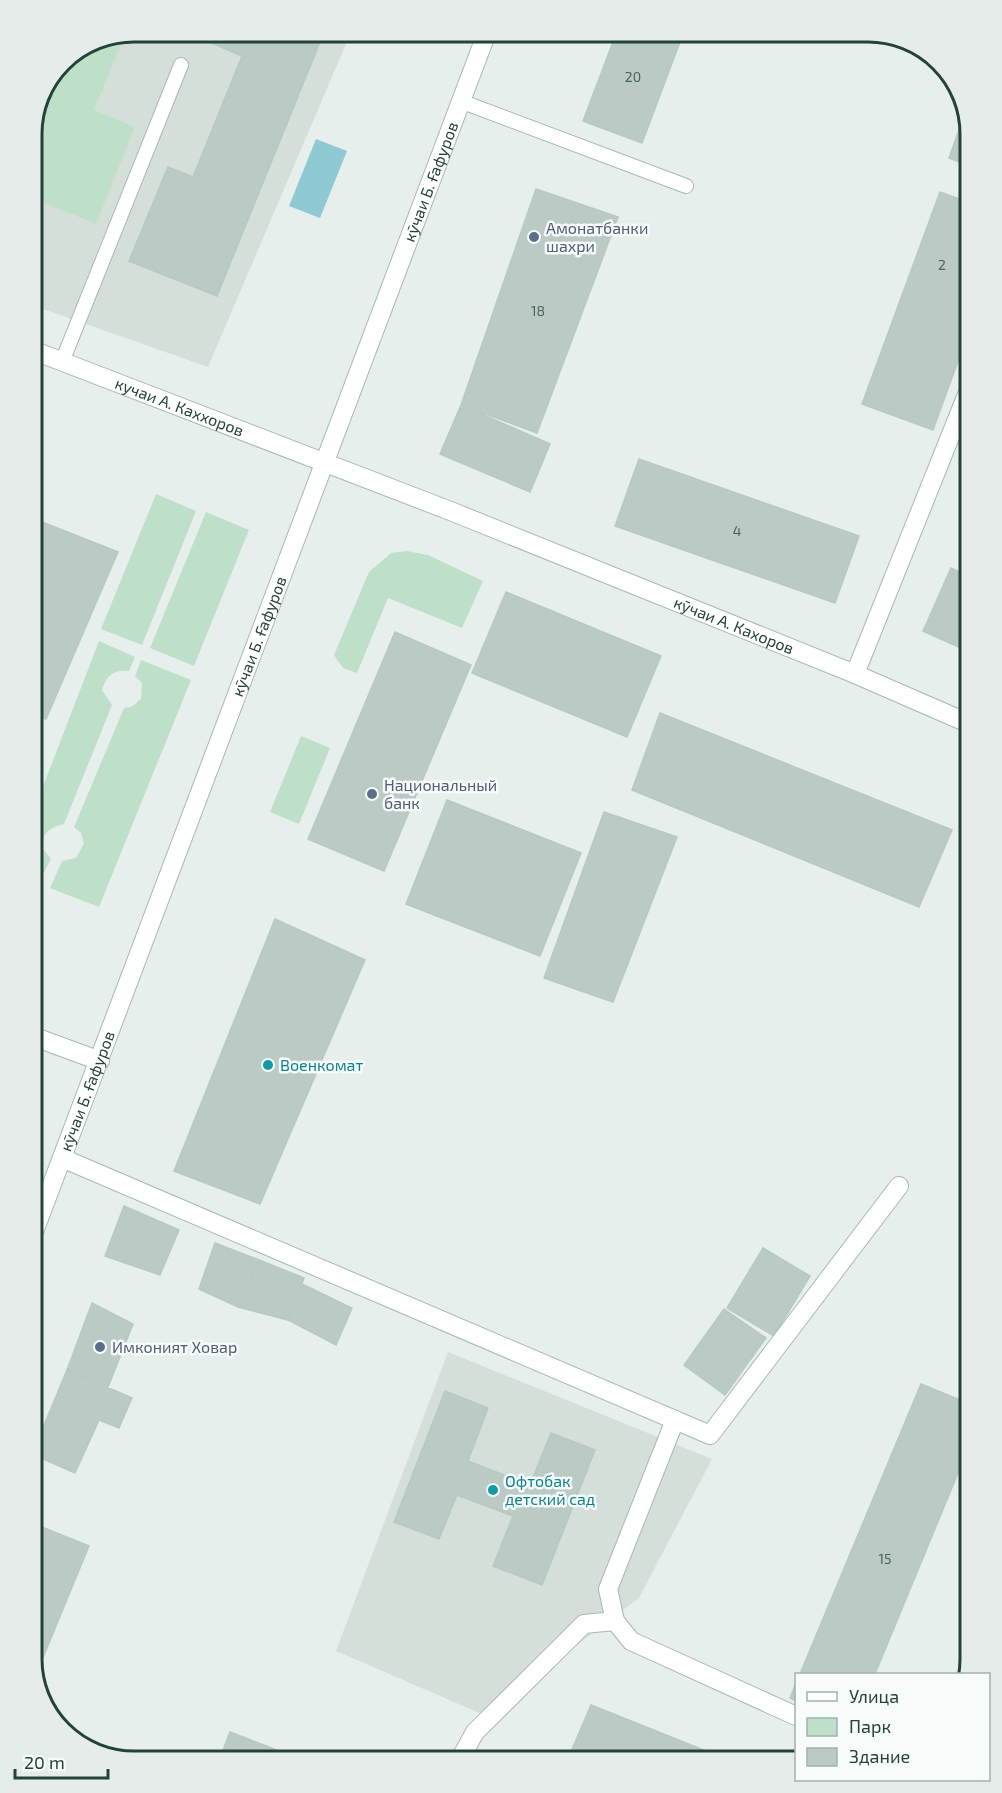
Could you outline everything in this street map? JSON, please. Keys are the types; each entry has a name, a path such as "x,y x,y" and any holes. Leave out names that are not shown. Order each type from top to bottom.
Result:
{"street":[{"name":"кӯчаи Б. Ғафуров","path":"42,1210 483,42"},
{"name":"кучаи А. Каххоров","path":"42,354 325,463"},
{"path":"855,674 960,412"},
{"name":"кӯчаи А. Кахоров","path":"325,463 453,512 855,674 960,720"},
{"path":"42,1040 100,1060"},
{"path":"62,1158 710,1435 899,1186"},
{"path":"675,1420 608,1589 615,1621 632,1641 795,1716"},
{"path":"465,1751 475,1732 584,1624 615,1621"}],"lane":[{"path":"62,362 181,65"},
{"path":"460,101 686,186"}],"shaded area":[{"path":"134,42 347,42 208,367 42,309 42,128 51,93 73,65 88,54 116,44"},
{"path":"448,1352 712,1459 639,1598 484,1715 336,1651"}],"green space":[{"path":"121,43 94,110 135,127 96,224 42,202 42,128 51,93 73,65 88,54 104,47"},
{"path":"156,494 196,511 142,645 101,629"},
{"path":"206,512 249,530 194,666 150,648"},
{"path":"407,551 428,555 483,581 462,628 388,598 357,673 343,668 334,655 369,572 391,553"},
{"path":"99,641 135,657 129,671 111,674 104,685 102,690 112,705 64,824 51,829 43,839 43,849 51,859 42,876 42,789"},
{"path":"141,660 191,680 99,907 50,888 62,861 76,858 84,843 81,833 74,827 124,708 131,707 141,699 142,683 135,676"},
{"path":"301,736 330,748 299,824 270,812"}],"water":[{"path":"316,139 347,151 320,218 289,206"}],"building":[{"path":"209,42 320,42 217,296 129,261 168,167 193,177 242,56"},
{"path":"613,42 680,42 642,143 583,121"},
{"path":"960,128 960,162 949,158"},
{"path":"536,189 618,217 537,433 461,405"},
{"path":"940,192 960,199 960,356 933,430 862,404"},
{"path":"461,405 550,444 530,492 440,454"},
{"path":"639,459 859,536 835,603 615,526"},
{"path":"42,522 118,552 46,719 42,718"},
{"path":"951,568 960,572 960,648 923,631"},
{"path":"506,592 661,656 627,737 472,673"},
{"name":"Национальный банк","path":"395,632 471,665 384,871 308,839"},
{"path":"660,713 952,830 919,907 632,790"},
{"path":"447,800 581,853 540,956 406,904"},
{"path":"604,812 677,837 613,1002 544,978"},
{"name":"Военкомат","path":"275,919 365,960 260,1204 174,1171"},
{"path":"124,1206 179,1230 160,1275 105,1256"},
{"path":"215,1243 259,1260 238,1307 199,1289"},
{"path":"763,1248 810,1276 774,1336 727,1308"},
{"path":"259,1260 304,1278 288,1320 238,1307"},
{"path":"302,1284 352,1308 336,1345 288,1320"},
{"name":"Имконият Ховар","path":"92,1303 133,1324 108,1387 67,1370"},
{"path":"724,1309 766,1338 725,1395 684,1365"},
{"path":"67,1370 132,1398 119,1428 99,1420 75,1473 42,1458 42,1430"},
{"path":"921,1384 960,1400 960,1468 875,1673 800,1673"},
{"name":"Офтобак детский сад","path":"445,1391 488,1408 468,1461 530,1485 551,1433 595,1450 542,1585 493,1566 513,1516 457,1495 439,1539 394,1522"},
{"path":"42,1527 89,1546 42,1660"},
{"path":"795,1686 795,1700 790,1698"},
{"path":"591,1705 706,1751 571,1751"},
{"path":"230,1732 279,1751 223,1751"}],"place":[{"name":"Амонатбанки шахри","path":"534,237"},
{"name":"Национальный банк","path":"372,794"},
{"name":"Военкомат","path":"268,1065"},
{"name":"Имконият Ховар","path":"100,1347"},
{"name":"Офтобак детский сад","path":"493,1490"}]}
